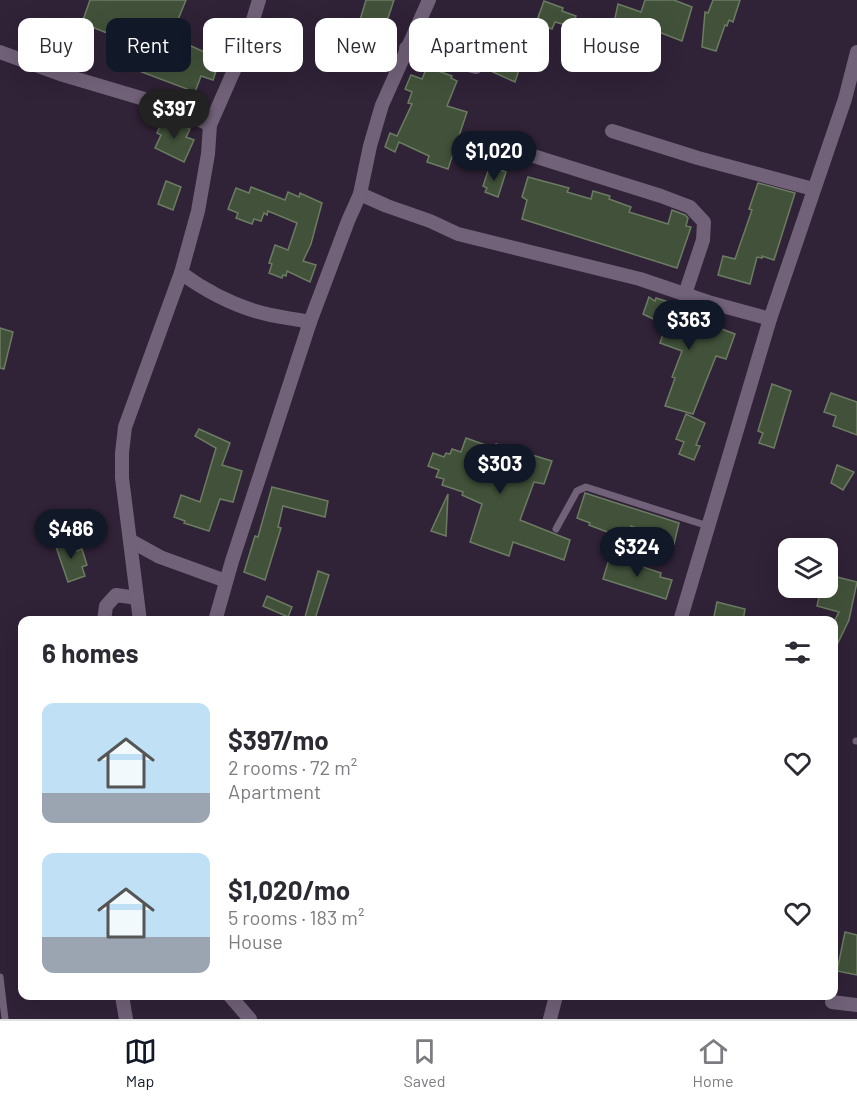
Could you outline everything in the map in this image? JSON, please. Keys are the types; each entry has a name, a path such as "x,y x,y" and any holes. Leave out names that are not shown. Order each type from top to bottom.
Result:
{"street":[{"path":"139,616 122,478 125,427 181,273 196,222 206,168 210,125 246,43 259,0"},
{"path":"216,616 310,322 360,194 370,146 382,105 429,0"},
{"path":"0,52 60,74 178,109 210,125"},
{"path":"681,616 770,319 813,189 851,101 857,52"},
{"path":"612,130 698,158 813,189"},
{"path":"476,138 690,207 704,222 704,228 703,240 684,294"},
{"path":"360,194 458,234 640,279 770,319"},
{"path":"181,273 194,283 254,311 310,322"},
{"path":"131,541 160,557 226,581"},
{"path":"105,616 106,606 116,596 137,598"},
{"path":"123,1000 126,1019"},
{"path":"233,1000 250,1019"},
{"path":"550,1019 555,1000"},
{"path":"832,1002 857,1005"}],"lane":[{"path":"556,529 577,491 586,487 708,526"},
{"path":"0,977 5,1019"}],"building":[{"path":"90,0 186,0 179,18 106,18 106,33 94,28 94,18 84,18"},
{"path":"366,0 394,0 388,18 361,18"},
{"path":"645,0 674,0 692,7 682,41 661,33 661,18 615,18 618,4 641,12"},
{"path":"713,0 740,0 733,22 729,20 727,26 725,25 716,51 702,47 705,12 708,13"},
{"path":"544,1 576,16 575,18 561,18 561,24 555,22 552,29 549,28 549,18 538,18"},
{"path":"191,46 203,51 203,72 216,72 213,80 201,76 195,92 142,72 191,72"},
{"path":"425,72 441,72 452,76 451,78 457,81 447,106 467,112 448,169 427,162 429,156 399,142 395,152 385,147 390,133 397,136 412,104 408,103 412,92 405,89 411,75 422,79"},
{"path":"493,72 518,72 515,82"},
{"path":"164,117 190,129 186,137 194,140 184,162 155,148 161,135 157,133"},
{"path":"492,167 506,172 498,197 485,192 487,188 483,186 488,171 490,172"},
{"path":"528,177 569,188 567,192 591,199 593,191 610,196 609,199 631,207 629,212 668,224 672,210 685,215 688,218 686,226 691,227 677,268 522,219 527,200 522,197"},
{"path":"166,181 181,187 173,210 158,204"},
{"path":"758,183 795,193 774,260 762,256 762,258 757,257 750,284 718,275 723,256 735,259 752,210 749,209"},
{"path":"251,187 285,200 288,192 299,197 300,193 322,203 311,244 303,261 316,265 310,282 287,271 286,276 283,275 282,278 269,273 272,264 269,263 275,245 288,250 297,223 268,211 267,215 264,213 261,221 254,219 252,224 236,218 238,213 228,209 236,188 249,193"},
{"path":"649,297 655,301 656,298 678,305 677,309 699,317 698,320 735,334 726,359 716,356 693,414 665,406 675,378 672,377 682,351 660,343 666,325 643,314"},
{"path":"0,328 13,332 4,369 0,368"},
{"path":"772,384 791,391 774,448 759,443 763,433 758,431"},
{"path":"831,393 857,402 857,435 833,426 836,416 824,412"},
{"path":"686,414 705,423 696,445 700,446 694,460 679,454 684,442 676,439"},
{"path":"199,429 230,443 222,465 242,471 233,502 220,499 209,531 184,523 185,521 174,517 181,495 200,502 216,448 195,436"},
{"path":"466,438 494,448 496,444 552,461 544,484 534,482 520,520 570,540 564,560 513,542 509,556 470,542 482,504 462,495 463,492 442,485 444,479 436,477 439,470 428,466 433,453 444,457 446,453 450,454 452,449 461,452"},
{"path":"837,465 854,472 843,490 831,483"},
{"path":"272,487 328,501 325,517 283,506 278,527 281,528 265,580 244,572 255,536 258,537"},
{"path":"585,493 679,523 674,544 631,526 626,539 589,525 590,523 577,518"},
{"path":"448,494 446,536 431,531"},
{"path":"72,538 77,551 82,549 87,565 82,567 85,576 68,582 55,544"},
{"path":"610,556 661,573 660,577 672,580 666,599 603,579"},
{"path":"318,571 329,575 316,616 305,616"},
{"path":"838,577 857,582 849,620 838,643 837,616 839,612 817,606 819,598 838,598"},
{"path":"267,596 292,607 288,616 286,616 263,606"},
{"path":"717,602 745,609 744,616 714,616"},
{"path":"845,932 857,935 857,975 838,971"}]}
